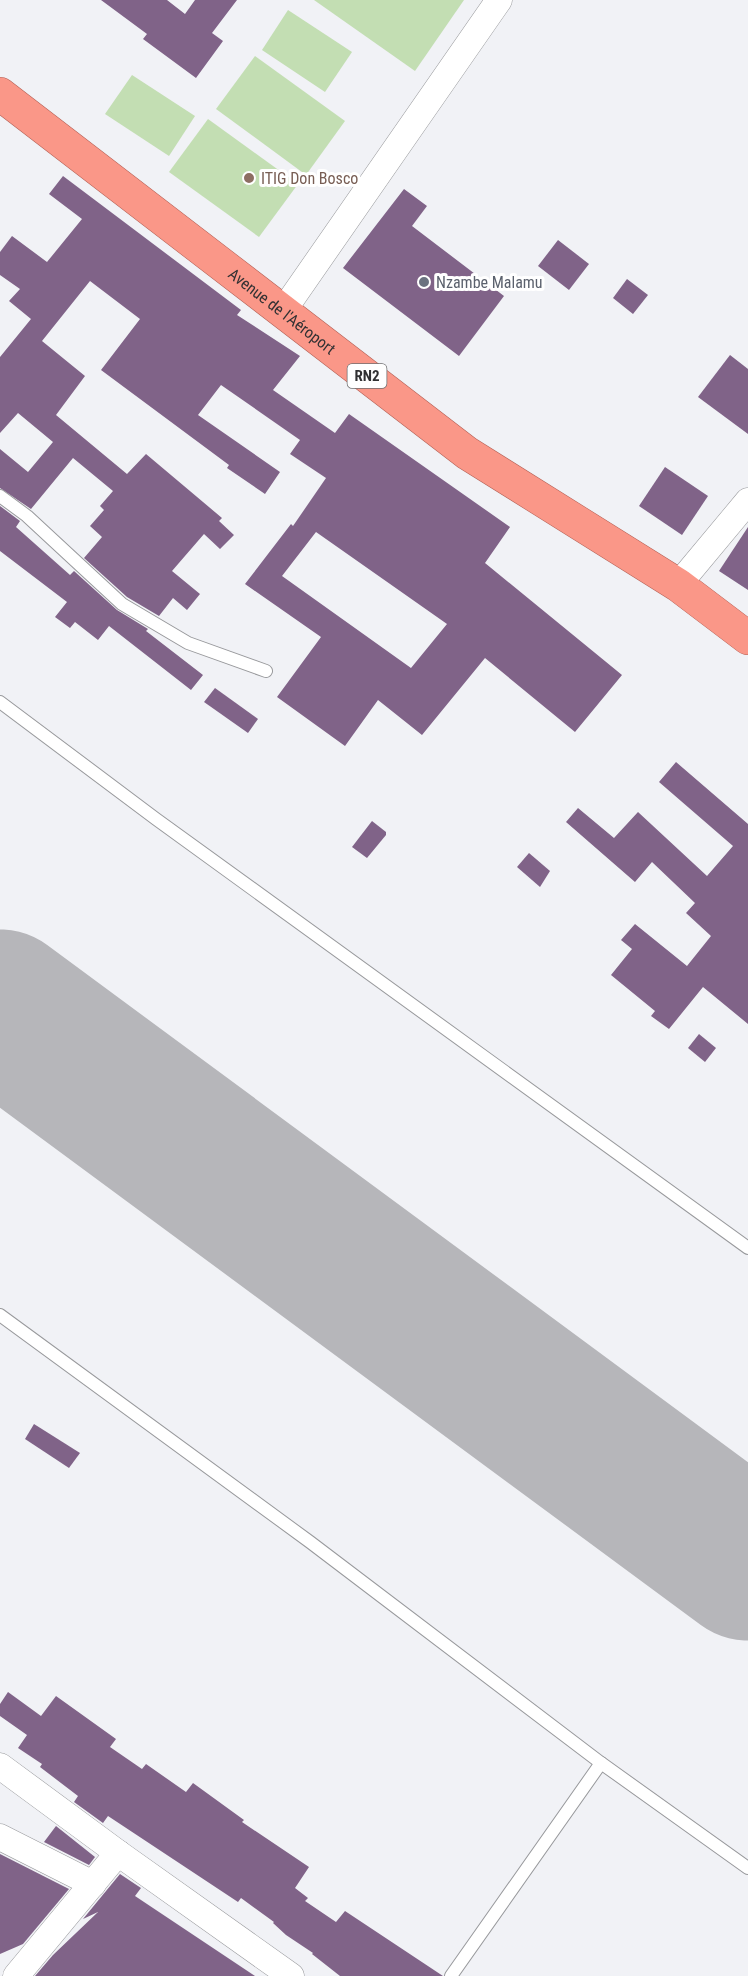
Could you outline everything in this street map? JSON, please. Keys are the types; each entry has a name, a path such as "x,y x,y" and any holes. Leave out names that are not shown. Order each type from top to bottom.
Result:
{"highway":[{"name":"Avenue de l'Aéroport","path":"0,94 467,453 678,585 748,638"}],"street":[{"path":"283,311 499,0"},
{"path":"678,585 748,501"},
{"path":"0,1766 291,1976"},
{"path":"0,1837 93,1884"},
{"path":"16,1976 118,1853"}],"lane":[{"path":"0,496 27,516 122,604 188,643 266,671"},
{"path":"0,702 156,819 748,1248"},
{"path":"0,1315 310,1542 601,1763 748,1868"},
{"path":"451,1976 601,1763"}],"green space":[{"path":"314,0 464,0 415,71"},
{"path":"288,10 352,52 325,92 262,50"},
{"path":"255,56 345,121 306,175 216,109"},
{"path":"132,75 195,116 169,156 105,114"},
{"path":"208,119 298,184 259,237 169,172"}],"building":[{"path":"101,0 167,0 185,14 195,0 237,0 212,33 223,41 196,78 143,39 147,34"},
{"path":"63,176 241,310 237,315 300,356 273,390 335,433 349,414 510,527 485,563 622,675 575,732 485,658 422,735 378,700 345,746 277,697 321,637 245,584 291,524 293,526 326,478 290,454 300,440 221,385 198,415 280,472 265,494 227,468 229,465 101,370 140,319 90,281 42,341 85,376 56,415 127,474 146,454 222,518 219,521 234,535 220,549 204,534 172,571 200,594 187,610 173,598 159,616 127,597 84,558 102,537 90,526 104,510 100,506 113,491 73,458 31,509 0,488 0,449 28,472 53,442 18,413 0,433 0,357 31,319 9,301 20,289 0,275 0,252 12,236 47,262 82,219 49,194","holes":["316,532 447,624 411,668 282,576"]},
{"name":"Nzambe Malamu","path":"404,189 427,206 412,226 504,296 459,356 343,268"},
{"path":"558,240 589,264 569,290 538,266"},
{"path":"627,279 648,295 633,314 613,298"},
{"path":"730,355 748,369 748,434 698,397"},
{"path":"665,467 708,496 682,535 639,506"},
{"path":"0,506 20,521 16,527 70,575 74,571 117,610 148,629 146,631 203,675 191,690 109,626 98,640 75,622 70,628 55,617 67,602 0,551"},
{"path":"748,527 748,590 719,571"},
{"path":"215,688 258,719 248,733 204,702"},
{"path":"676,762 748,824 748,1024 703,987 669,1029 651,1016 655,1011 611,975 632,949 621,940 635,924 687,966 711,936 686,913 695,903 652,862 635,882 566,822 578,808 614,838 638,812 707,876 733,846 659,782"},
{"path":"372,821 386,832 386,835 367,858 352,847"},
{"path":"529,853 550,871 540,887 517,867"},
{"path":"699,1034 716,1048 705,1062 688,1048"},
{"path":"34,1424 80,1453 69,1468 25,1439"},
{"path":"8,1692 41,1716 56,1696 116,1739 110,1747 142,1769 146,1764 186,1792 193,1783 244,1820 242,1822 309,1867 295,1888 308,1898 305,1901 336,1922 345,1911 443,1976 340,1976 241,1898 238,1902 108,1816 103,1823 74,1802 78,1796 40,1767 42,1764 18,1748 27,1735 0,1716 0,1704"},
{"path":"56,1826 95,1857 89,1865 44,1842"},
{"path":"0,1854 69,1889 23,1944 0,1954"},
{"path":"120,1874 141,1888 135,1896 255,1976 35,1976 53,1955 98,1912 83,1919"}],"runway":[{"path":"0,1009 748,1561"}],"place":[{"name":"ITIG Don Bosco","path":"249,178"},
{"name":"Nzambe Malamu","path":"424,282"}]}
